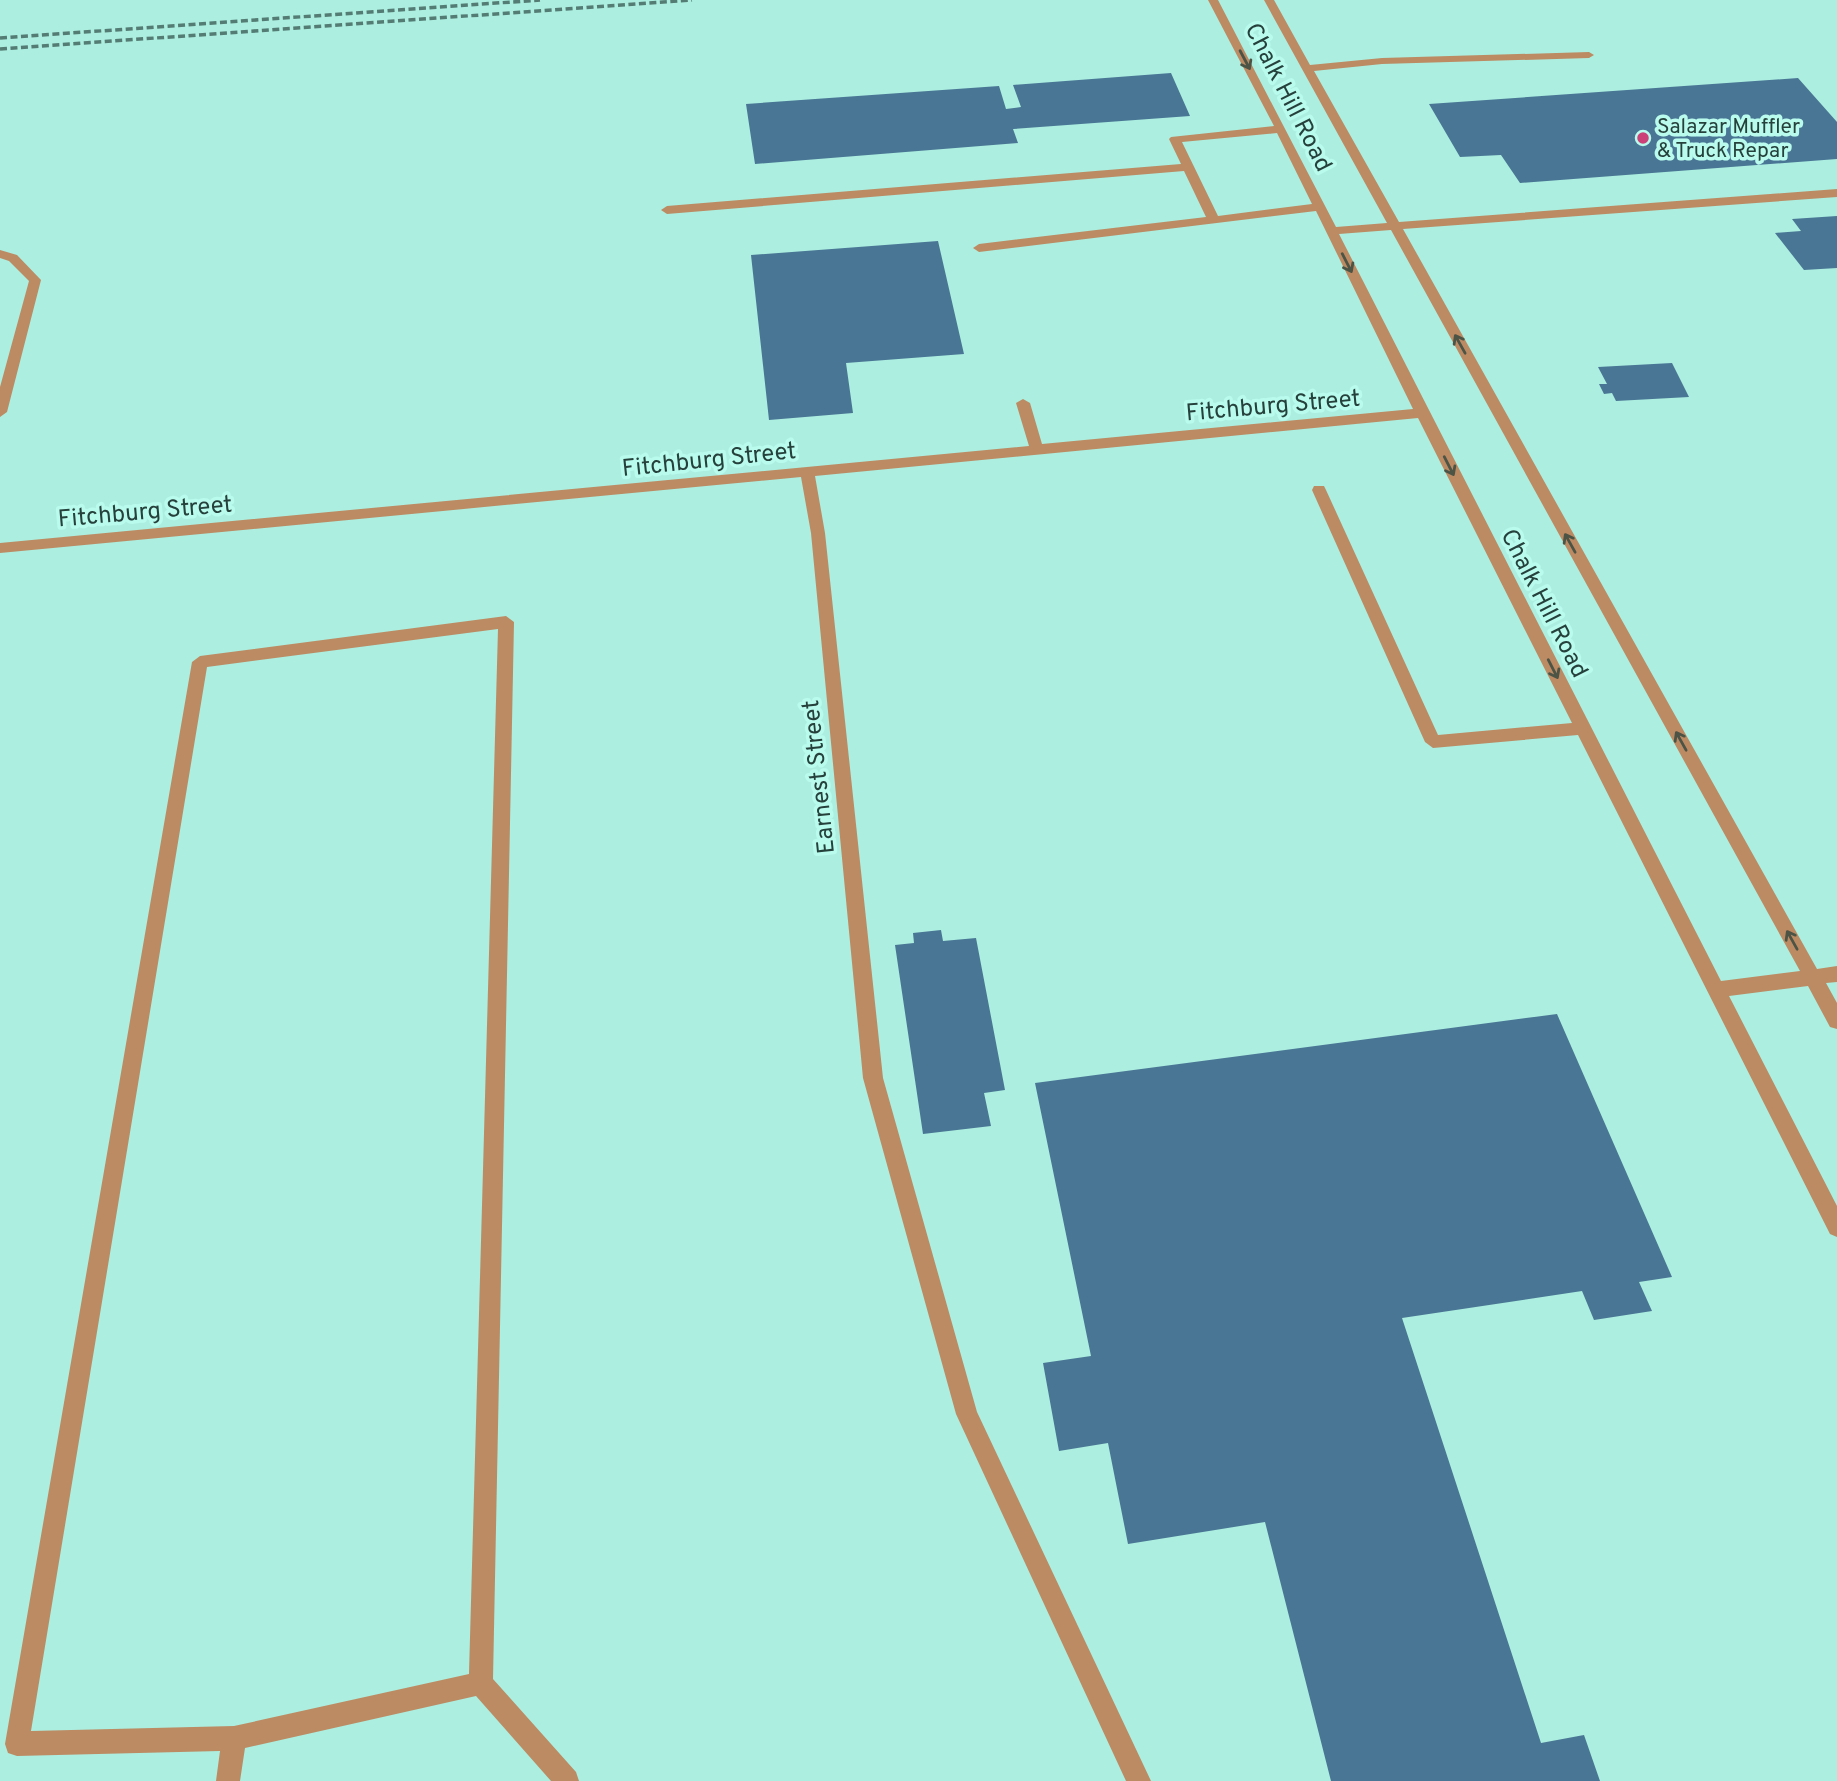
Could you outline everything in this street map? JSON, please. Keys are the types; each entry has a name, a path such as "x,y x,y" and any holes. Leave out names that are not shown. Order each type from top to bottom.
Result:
{"street":[{"name":"Chalk Hill Road","path":"1213,0 1837,1227"},
{"name":"Chalk Hill Road","path":"1269,0 1837,1021"},
{"path":"1308,68 1382,61 1589,55"},
{"path":"1213,218 1175,139 1281,130"},
{"path":"667,210 1188,167"},
{"path":"1331,231 1837,193"},
{"path":"979,248 1318,206"},
{"path":"0,254 13,258 35,280 0,412"},
{"path":"1023,403 1037,450"},
{"name":"Fitchburg Street","path":"0,548 1422,413"},
{"name":"Earnest Street","path":"807,472 818,533 873,1078 967,1414 1139,1781"},
{"path":"1319,490 1433,742 1583,728"},
{"path":"481,1684 234,1738 17,1744 200,662 506,622 481,1684 567,1781"},
{"path":"1716,990 1837,974"},
{"path":"228,1781 234,1738"}],"building":[{"path":"1171,73 1190,116 1013,129 1018,143 755,164 746,104 999,86 1006,109 1021,107 1013,85"},
{"name":"Salazar Muffler & Truck Repar","path":"1798,78 1837,122 1837,159 1520,183 1501,155 1460,157 1429,104"},
{"path":"1837,216 1837,268 1804,270 1775,233 1801,231 1792,219"},
{"path":"938,241 964,354 846,363 853,413 769,420 751,255"},
{"path":"1672,363 1689,397 1616,401 1612,393 1604,394 1599,384 1607,384 1598,367"},
{"path":"941,930 943,941 976,938 1005,1090 984,1093 991,1126 923,1134 895,945 914,943 913,933"},
{"path":"1557,1014 1672,1277 1639,1282 1652,1311 1594,1320 1582,1291 1402,1318 1541,1743 1584,1735 1600,1781 1331,1781 1265,1522 1128,1544 1108,1443 1059,1451 1043,1363 1091,1356 1035,1083"}],"railway":[{"path":"0,38 540,0"},
{"path":"0,49 692,0"}],"place":[{"name":"Salazar Muffler & Truck Repar","path":"1643,138"}]}
